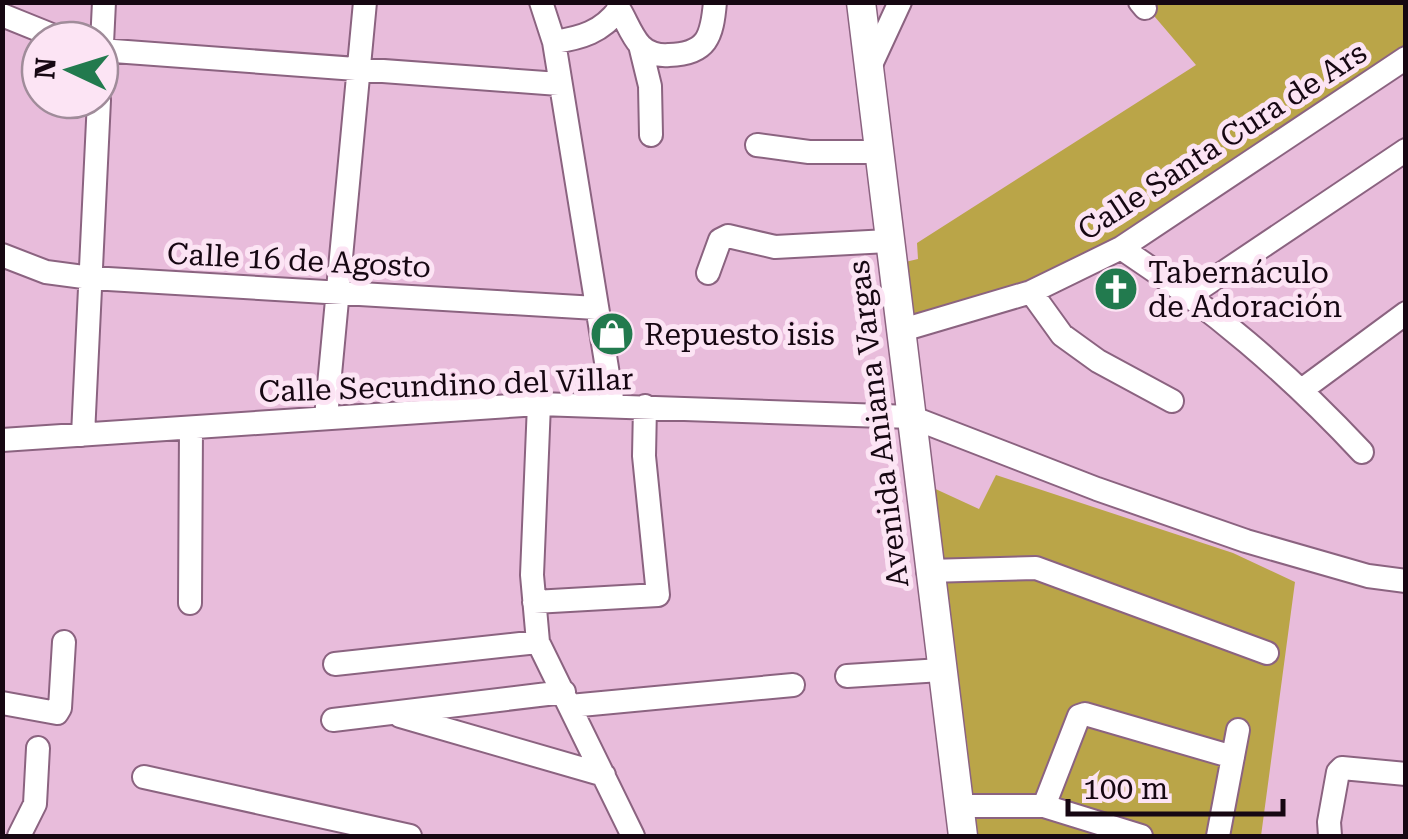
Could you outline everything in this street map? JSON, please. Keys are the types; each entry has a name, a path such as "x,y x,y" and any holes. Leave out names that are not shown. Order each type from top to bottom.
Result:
{"main road":[{"name":"Avenida Aniana Vargas","path":"861,2 962,836"}],"street":[{"path":"326,417 365,2"},
{"path":"541,2 554,42 613,404"},
{"path":"640,45 663,56 692,54 703,46 709,34 715,2"},
{"path":"868,70 900,2"},
{"path":"554,42 592,33 609,22 619,6 640,45 650,86 651,136"},
{"path":"120,51 559,84"},
{"name":"Calle Santa Cura de Ars","path":"899,331 1031,292 1121,248 1406,58"},
{"path":"83,435 98,120"},
{"path":"757,145 809,152 878,152"},
{"path":"1190,294 1406,150"},
{"path":"708,273 720,240 728,236 776,247 888,242"},
{"path":"1121,248 1190,294 1303,389 1362,452"},
{"name":"Calle 16 de Agosto","path":"2,255 46,272 91,278 596,308"},
{"path":"1031,292 1062,335 1098,361 1172,401"},
{"path":"1303,389 1406,313"},
{"path":"539,404 532,575 538,642 634,836"},
{"name":"Calle Secundino del Villar","path":"2,440 539,404 911,417 1246,541 1368,576 1406,581"},
{"path":"534,602 658,595 644,456 645,406"},
{"path":"190,603 191,428"},
{"path":"928,571 1036,568 1267,653"},
{"path":"2,703 57,713 64,642"},
{"path":"335,664 538,642"},
{"path":"846,676 941,670"},
{"path":"333,720 567,699 793,685"},
{"path":"391,713 604,775"},
{"path":"1044,806 1079,716 1085,714 1232,757"},
{"path":"1218,836 1238,730"},
{"path":"19,836 35,804 38,748"},
{"path":"1330,836 1338,772 1342,768 1406,774"},
{"path":"144,776 410,836"},
{"path":"958,806 1044,806 1141,836"}],"shaded area":[{"path":"1143,3 1405,3 1405,51 1119,240 991,296 907,323 901,263 918,259 917,243 1196,65"},
{"path":"996,475 1233,553 1295,582 1261,836 974,836 967,742 936,591 929,486 979,509"}],"place":[{"name":"Tabernáculo de Adoración","path":"1116,289"},
{"name":"Repuesto isis","path":"612,334"}]}
